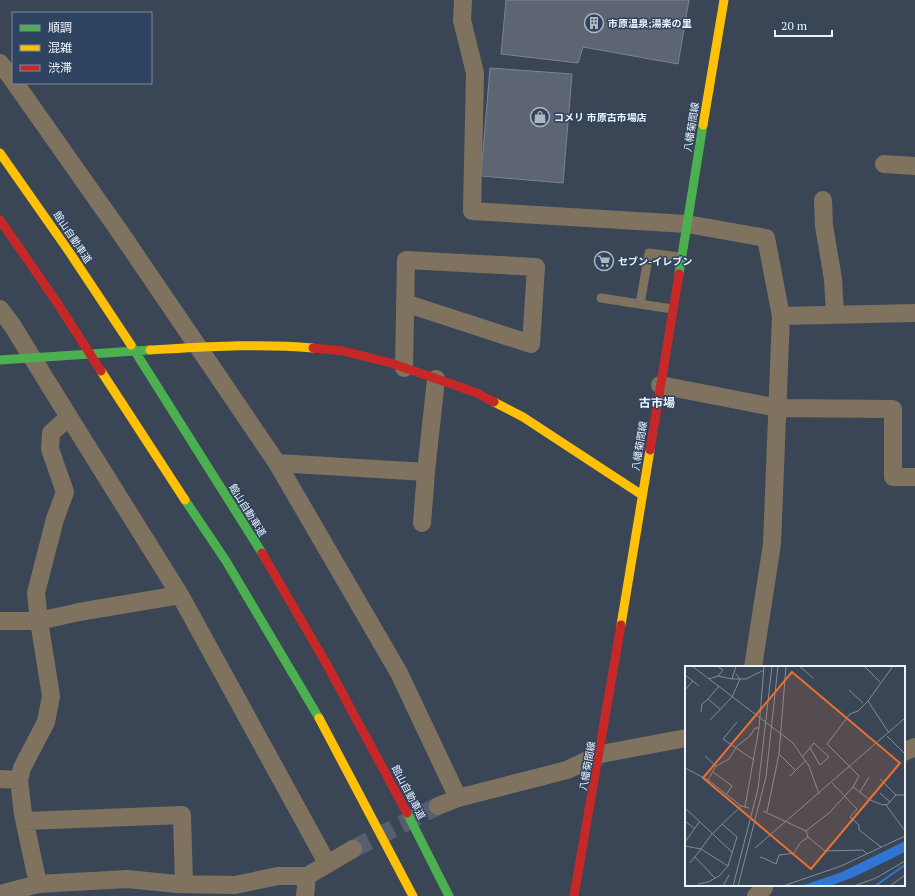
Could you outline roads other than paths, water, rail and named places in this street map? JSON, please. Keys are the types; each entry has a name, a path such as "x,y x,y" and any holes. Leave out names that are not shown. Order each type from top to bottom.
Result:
{"main road":[{"name":"八幡菊間線","path":"574,896 600,754 680,257 687,224 724,0"},
{"name":"館山自動車道","path":"0,153 30,194 144,365 262,552 307,628 407,812 449,896"},
{"path":"0,220 56,300 226,561 322,724 412,896"},
{"path":"0,360 199,347 301,347 343,351 404,368 477,393 523,417 642,495"}],"street":[{"path":"463,0 462,20 475,73 472,211 687,224 766,238 781,316 772,544 753,666"},
{"path":"0,63 12,79"},
{"path":"16,84 122,235 277,464 399,673 458,798"},
{"path":"884,164 915,166"},
{"path":"822,200 824,226 833,279 835,314"},
{"path":"404,368 405,303 406,260 536,266 531,344 405,303"},
{"path":"0,309 180,595 328,863"},
{"path":"781,316 915,313"},
{"path":"422,523 436,379"},
{"path":"660,385 778,408 893,409 893,477 915,477"},
{"path":"38,884 25,821 19,780 22,768 46,722 51,696 39,622 36,593 55,520 65,492 50,449 51,433 69,417"},
{"path":"277,464 426,472"},
{"path":"0,621 39,622 80,612 180,595"},
{"path":"438,806 458,798 567,770 600,754 685,738"},
{"path":"905,752 915,747"},
{"path":"0,779 19,780"},
{"path":"25,821 182,815 184,884"},
{"path":"0,894 38,884 127,879 184,884 235,885 278,876 307,876 353,850"},
{"path":"305,896 307,876"},
{"path":"756,896 764,888 764,886"}],"lane":[{"path":"640,304 649,253 680,257"},
{"path":"601,298 672,309"}],"tunnel":[{"path":"353,849 438,806"}],"place":[{"name":"市原温泉;湯楽の里","path":"594,23"},
{"name":"コメリ 市原古市場店","path":"540,117"},
{"name":"セブン-イレブン","path":"604,261"}],"district":[{"name":"古市場","path":"657,403"}]}
